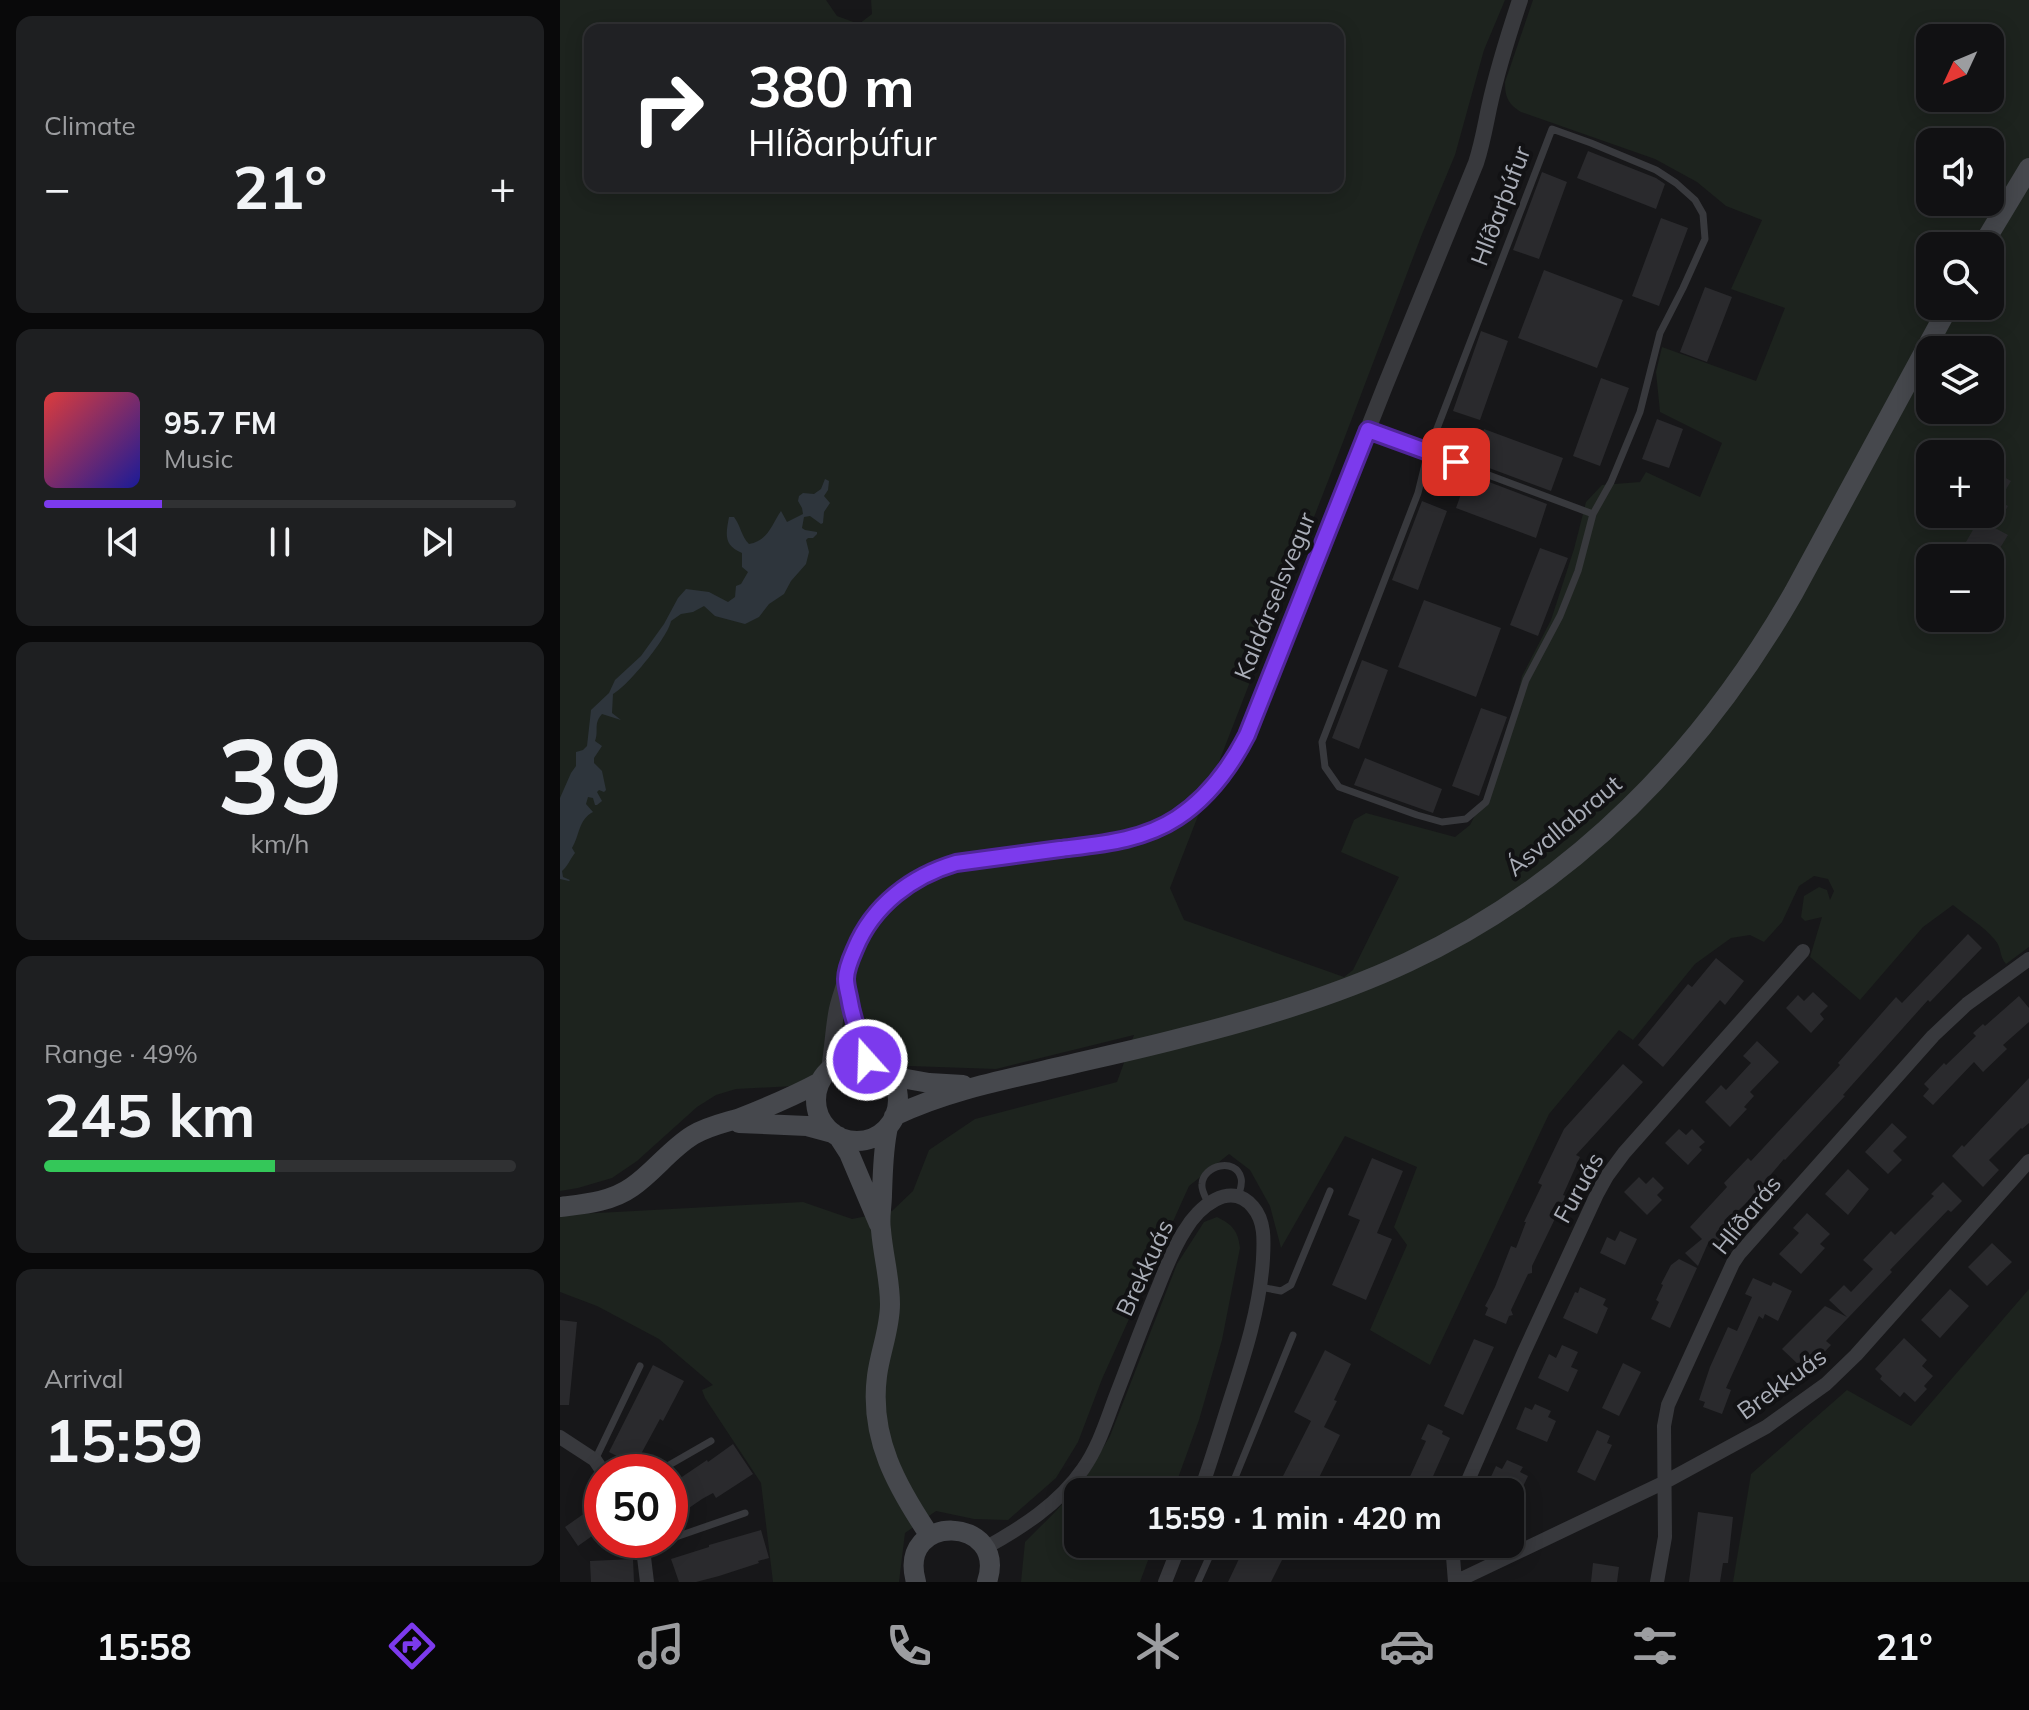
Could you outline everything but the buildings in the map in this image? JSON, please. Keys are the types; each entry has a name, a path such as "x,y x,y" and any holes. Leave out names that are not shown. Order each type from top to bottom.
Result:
{"main road":[{"path":"1990,232 2029,168"},
{"name":"Ásvallabraut","path":"891,1122 922,1103 975,1086 1187,1037 1346,988 1408,962 1501,911 1547,878 1594,841 1676,760 1728,696 1777,622 1941,320"},
{"path":"560,1207 597,1201 630,1189 693,1135 786,1100 845,1060 856,1058 872,1062 886,1071 897,1092 898,1104 884,1148 880,1228 890,1304 877,1376 878,1426 894,1478 930,1536"},
{"path":"824,1076 816,1092 818,1115 849,1153 880,1228"},
{"name":"Ásvallabraut","path":"890,1076 975,1086"},
{"path":"727,1122 807,1126 855,1141 879,1134 891,1122"},
{"path":"916,1582 913,1571 917,1551 930,1536 950,1529 960,1530 978,1540 985,1548 990,1567 987,1582"}],"street":[{"name":"Kaldárselsvegur","path":"824,1076 836,1013 850,961 860,938 871,920 910,883 935,870 970,861 1126,840 1154,831 1177,818 1216,784 1231,765 1247,735 1476,163 1501,61 1520,0"},
{"name":"Furuás","path":"1469,1478 1607,1176 1803,951"},
{"name":"Hlíðarás","path":"1657,1582 1665,1537 1664,1426 1668,1405 1726,1276 1739,1254 1933,1036 1967,1004 2029,959"},
{"name":"Kaldárselsvegur","path":"846,979 855,1028 872,1062"},
{"name":"Brekkuás","path":"1455,1582 1665,1482 1766,1427 1826,1384 1856,1355 2029,1161"},
{"path":"1205,1478 1243,1359 1263,1261 1263,1229 1249,1202 1220,1197 1208,1203"},
{"name":"Brekkuás","path":"985,1548 1053,1504 1082,1472 1102,1433 1169,1261 1185,1229 1208,1203"},
{"path":"560,1437 584,1455"},
{"path":"643,1558 647,1582"},
{"path":"1165,1582 1174,1558"},
{"path":"1453,1558 1455,1582"}],"lane":[{"name":"Hlíðarþúfur","path":"1552,129 1656,170 1695,200 1703,214 1705,226 1705,239 1660,333 1640,412 1611,482 1593,514 1578,571 1560,616 1526,680 1486,802 1466,819 1442,822 1339,787 1325,767 1322,742 1418,493 1428,452 1552,129"},
{"path":"1368,430 1593,514"},
{"path":"1208,1203 1201,1186 1202,1180 1214,1167 1222,1165 1235,1169 1242,1180 1238,1198"},
{"path":"1260,1287 1281,1291 1291,1285 1330,1191"},
{"path":"1237,1478 1293,1335"},
{"path":"604,1454 640,1366"},
{"path":"688,1454 711,1441"},
{"path":"688,1533 745,1513"},
{"path":"1198,1582 1209,1558"}],"shaded area":[{"path":"560,0 826,0 837,16 859,24 872,14 871,0 1505,0 1484,50 1455,155 1170,888 1184,920 1344,977 1353,970 1399,877 1341,852 1354,820 1366,813 1455,837 1470,825 1488,790 1507,740 1522,676 1551,620 1586,502 1602,485 1640,482 1646,472 1700,497 1722,443 1660,412 1656,372 1662,347 1756,381 1785,308 1731,289 1762,220 1726,206 1697,182 1655,159 1521,112 1510,103 1505,82 1533,0 2029,0 2029,947 2006,964 1991,935 1953,905 1923,927 1860,1000 1810,957 1822,917 1805,921 1801,917 1804,896 1819,887 1827,890 1830,900 1834,891 1828,879 1814,876 1799,886 1782,922 1764,942 1750,935 1731,938 1695,964 1633,1040 1619,1030 1549,1114 1430,1365 1370,1330 1407,1245 1394,1227 1417,1167 1345,1136 1281,1248 1270,1206 1250,1170 1229,1154 1189,1186 1102,1379 1078,1442 1056,1478 1008,1520 974,1519 936,1511 905,1533 899,1582 773,1582 761,1483 705,1398 702,1390 713,1385 659,1339 597,1306 560,1292 560,1215 803,1202 852,1219 892,1211 913,1191 929,1150 975,1119 1117,1082 1134,1035 996,1069 909,1066 794,1086 736,1089 716,1095 697,1107 637,1161 612,1178 560,1191"},
{"path":"825,479 829,481 824,496 830,503 824,512 823,523 810,516 804,517 802,528 817,534 806,540 809,552 806,564 784,594 769,604 759,617 745,624 715,616 704,606 681,614 671,621 663,638 637,672 613,694 612,713 621,720 602,714 595,741 602,746 594,763 602,771 606,790 597,792 602,801 597,805 593,798 588,797 586,804 593,812 582,823 572,848 575,853 562,871 563,877 570,880 560,879 560,798 576,766 576,752 587,746 591,710 609,693 615,680 641,656 686,589 709,592 728,602 735,597 736,586 741,584 748,572 742,567 742,553 727,538 729,517 734,517 749,544 755,542 769,531 781,511 787,522 803,514 799,496 803,493 814,494 821,489"},
{"path":"1217,1217 1227,1223 1234,1229 1240,1248 1222,1340 1178,1478 1085,1478 1110,1436 1177,1264 1204,1222"},
{"path":"2029,1289 2029,1582 1733,1582 1751,1474 1847,1390 1911,1426"},
{"path":"1064,1502 1064,1558 1149,1558 1140,1582 1021,1582 1025,1542"}],"route":[{"path":"867,1060 872,1062 855,1028 846,979 860,938 890,899 910,883 956,863 1126,840 1154,831 1177,818 1216,784 1231,765 1247,735 1368,430 1456,462"}]}
